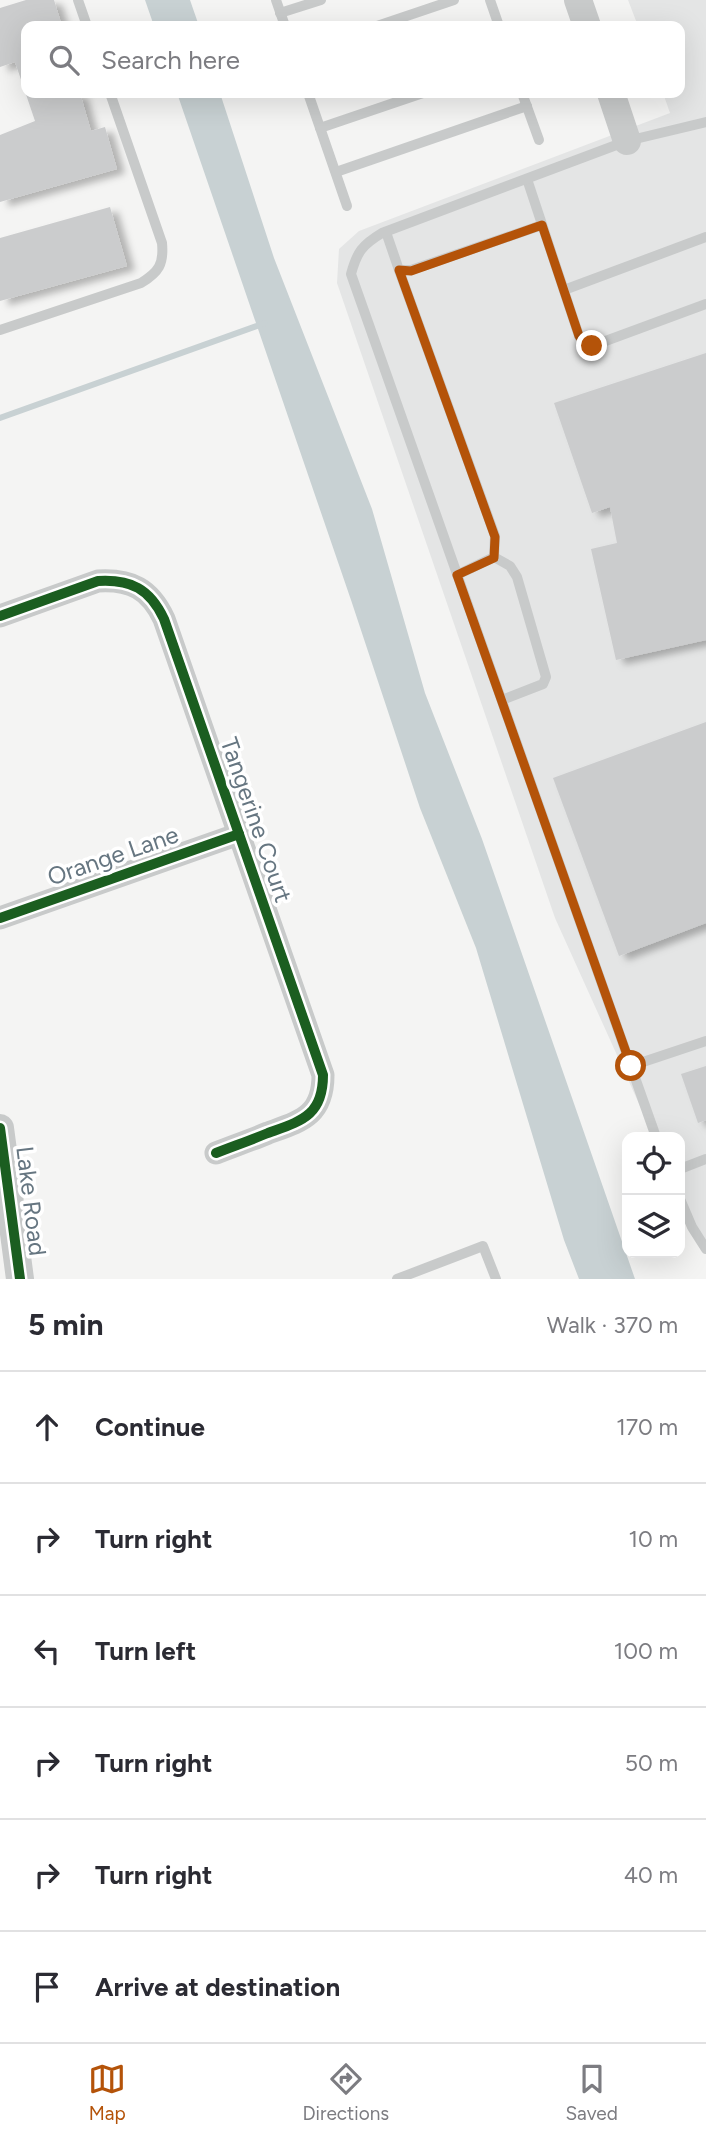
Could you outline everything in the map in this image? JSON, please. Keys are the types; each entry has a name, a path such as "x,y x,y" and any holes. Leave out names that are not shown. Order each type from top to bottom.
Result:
{"street":[{"path":"578,0 585,21"},
{"path":"613,98 627,141"},
{"name":"Tangerine Court","path":"0,616 98,581 115,580 146,592 157,604 164,619 323,1075 319,1102 311,1113 298,1123 216,1153"},
{"name":"Orange Lane","path":"0,918 239,834"},
{"name":"Lake Road","path":"0,1128 20,1279"}],"lane":[{"path":"78,0 85,21"},
{"path":"276,0 283,21"},
{"path":"281,13 321,0"},
{"path":"392,21 454,0"},
{"path":"490,0 497,21"},
{"path":"0,330 141,283 153,276 159,267 163,256 162,243 112,98"},
{"path":"310,98 347,206"},
{"path":"320,128 408,98"},
{"path":"524,98 539,140"},
{"path":"335,172 527,106"},
{"path":"654,1132 351,274 356,256 366,243 386,232 627,141 706,122"},
{"path":"527,179 579,336 584,343 592,346 706,303"},
{"path":"399,270 411,271 542,225"},
{"path":"386,232 495,537 494,558"},
{"path":"564,290 706,237"},
{"path":"457,575 494,558"},
{"path":"494,558 510,566 517,578 546,677 543,684 502,700"},
{"path":"631,1066 706,1041"},
{"path":"685,1166 706,1159"},
{"path":"685,1211 706,1249"},
{"path":"397,1279 483,1246 496,1279"}],"shaded area":[{"path":"145,0 190,0 197,21 152,21"},
{"path":"628,0 706,0 706,1254 685,1207 685,1132 652,1132 555,918 337,283 339,249 359,231 670,113 665,98 685,98 685,21 636,21"},
{"path":"179,98 222,98 274,258 372,509 425,693 482,839 622,1242 622,1258 628,1258 635,1279 579,1279 564,1240 476,948 420,808"}],"building":[{"path":"26,0 54,0 60,21 21,21 21,80 15,62 0,67 0,8"},
{"path":"27,98 81,98 91,131 105,127 117,169 0,202 0,135 35,121"},
{"path":"110,207 127,266 0,301 0,238"},
{"path":"706,353 706,640 616,660 591,549 617,543 610,507 592,513 554,403"},
{"path":"706,722 706,923 619,956 553,778"},
{"path":"706,1066 706,1120 698,1123 681,1074"}],"waterway":[{"path":"0,418 265,323"}],"cycle path":[{"path":"0,616 98,581 110,581 130,584 146,593 164,619 323,1075 319,1100 308,1115 291,1125 216,1153"},
{"path":"0,918 239,834"},
{"path":"0,1128 20,1279"}],"route":[{"path":"592,346 584,343 579,336 542,225 411,271 399,270 495,537 494,558 457,575 631,1066"}]}
